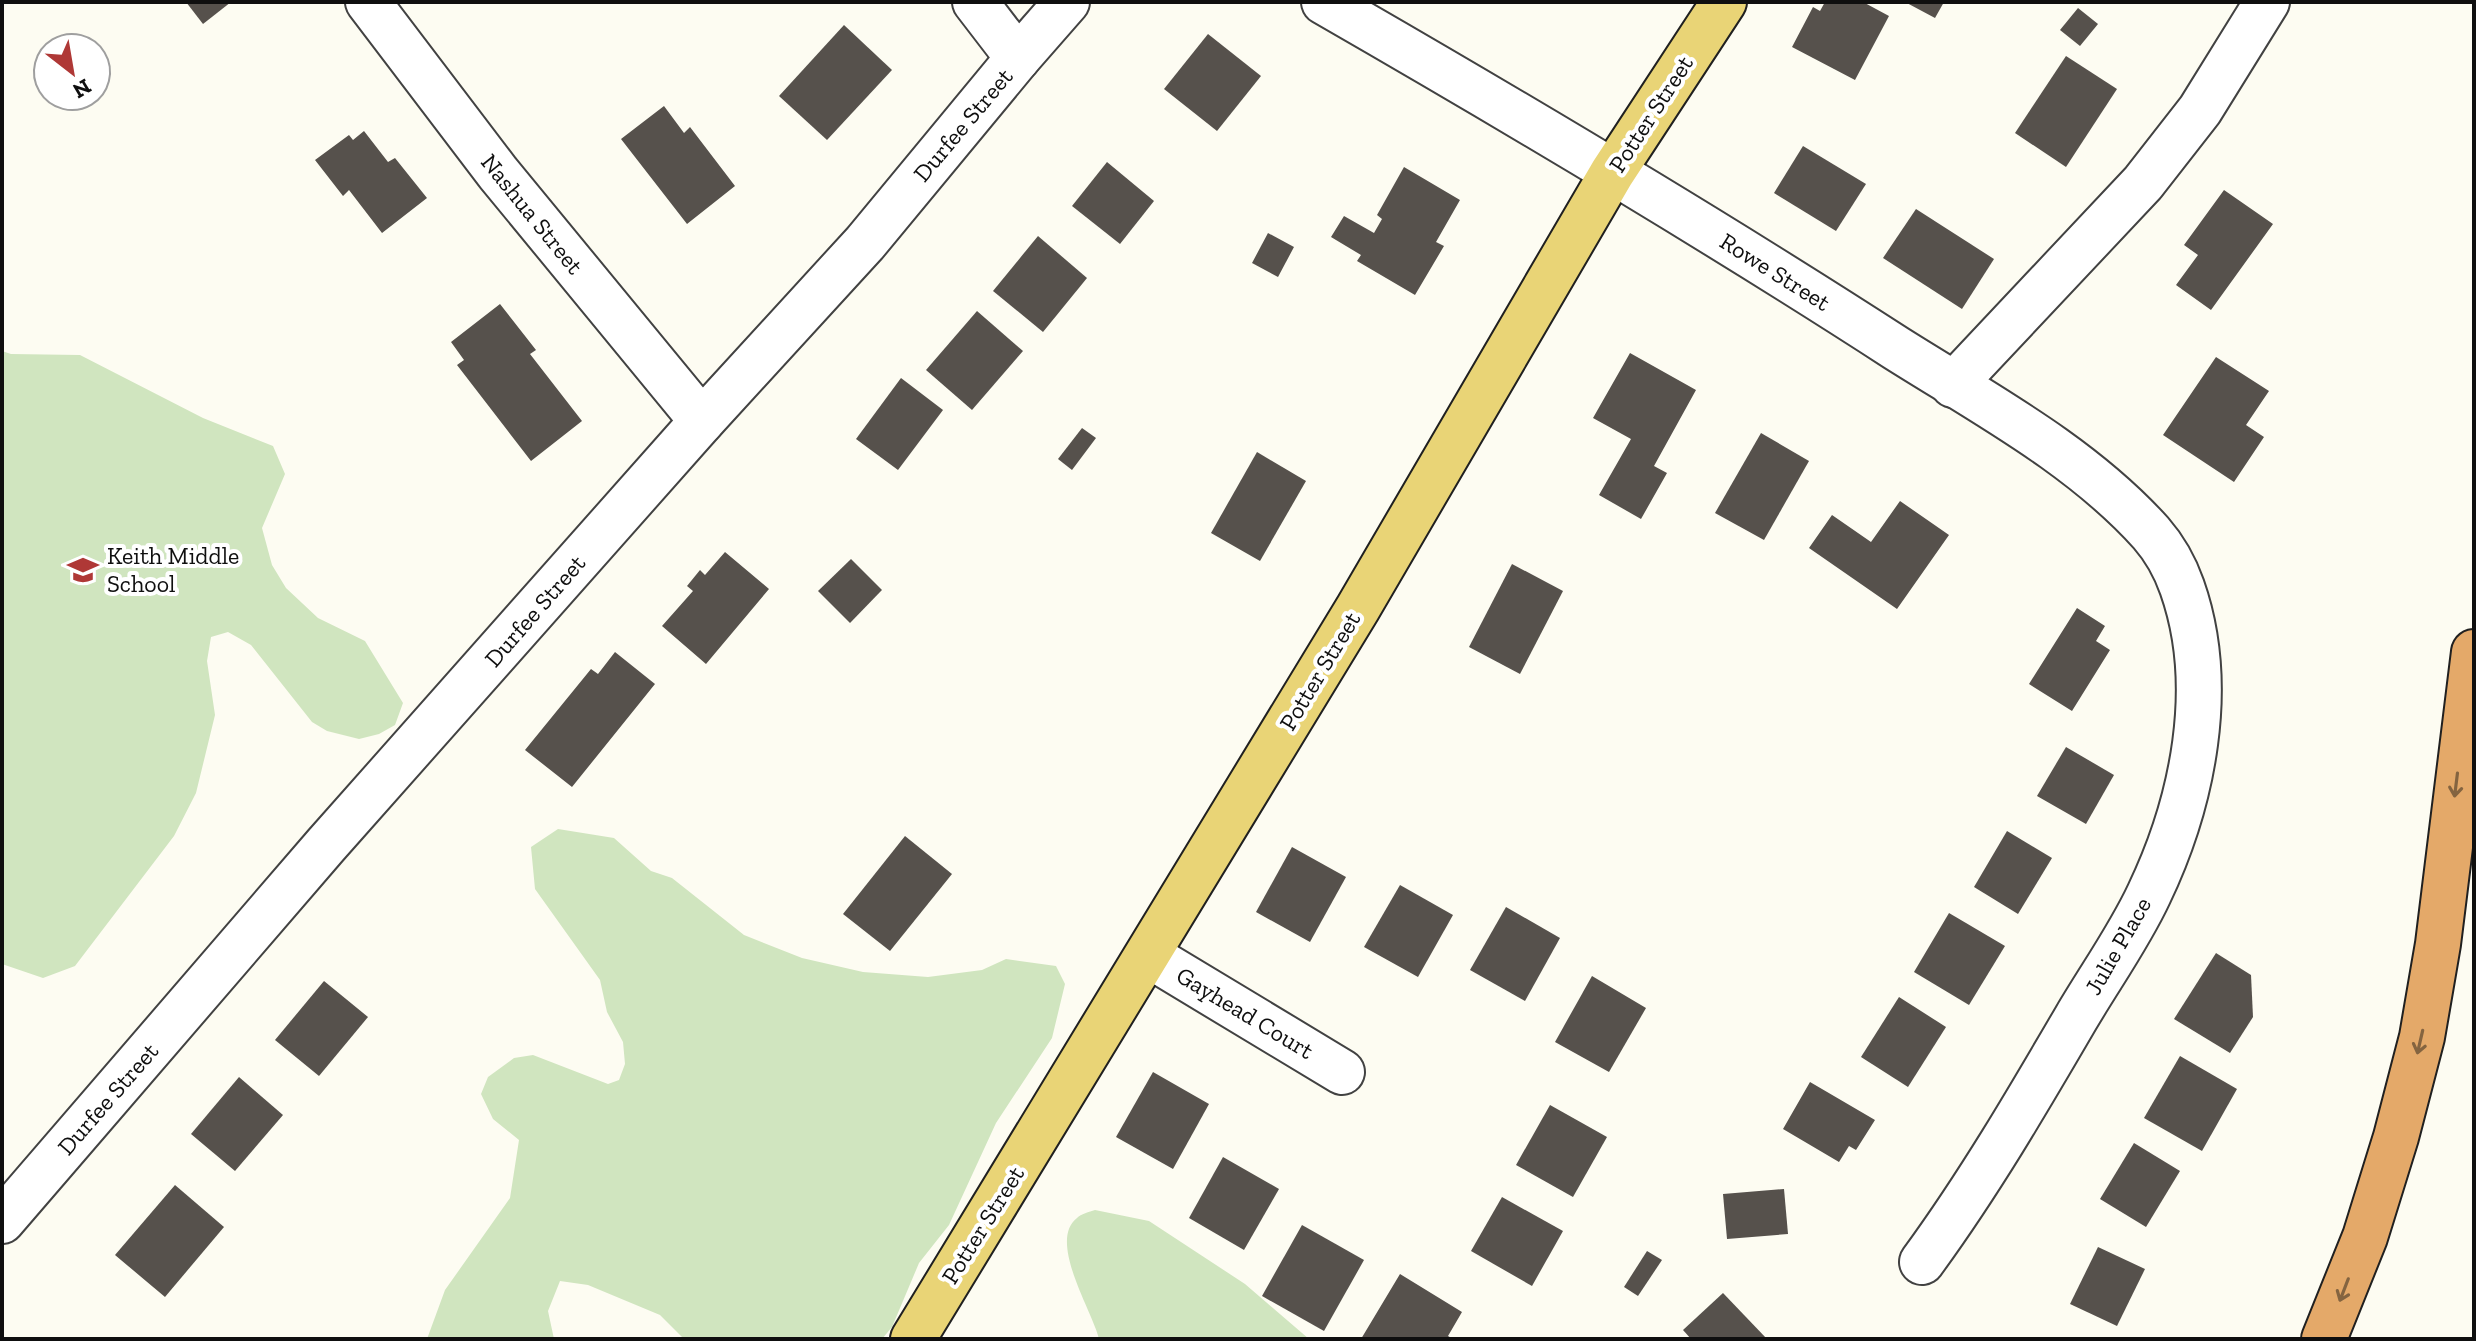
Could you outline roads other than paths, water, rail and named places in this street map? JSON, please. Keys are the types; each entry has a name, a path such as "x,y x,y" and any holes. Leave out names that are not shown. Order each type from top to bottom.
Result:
{"highway":[{"path":"2324,1339 2365,1237 2396,1137 2422,1037 2438,944 2474,652"}],"main road":[{"name":"Potter Street","path":"913,1339 1358,608 1612,173 1722,3"}],"street":[{"name":"Nashua Street","path":"368,2 498,173 702,421"},
{"path":"975,2 1018,58"},
{"name":"Durfee Street","path":"2,1221 326,845 702,421 865,243 1067,2"},
{"name":"Rowe Street","path":"1324,2 1819,298 2051,448 2152,534 2171,560 2183,591"},
{"path":"1953,385 2143,183 2200,110 2267,2"},
{"name":"Julie Place","path":"1922,1262 1970,1197 2008,1137 2148,897 2174,835 2192,762 2198,689 2195,645 2183,591"},
{"name":"Gayhead Court","path":"1148,955 1342,1072"}],"place":[{"name":"Keith Middle School","path":"83,570"}]}
